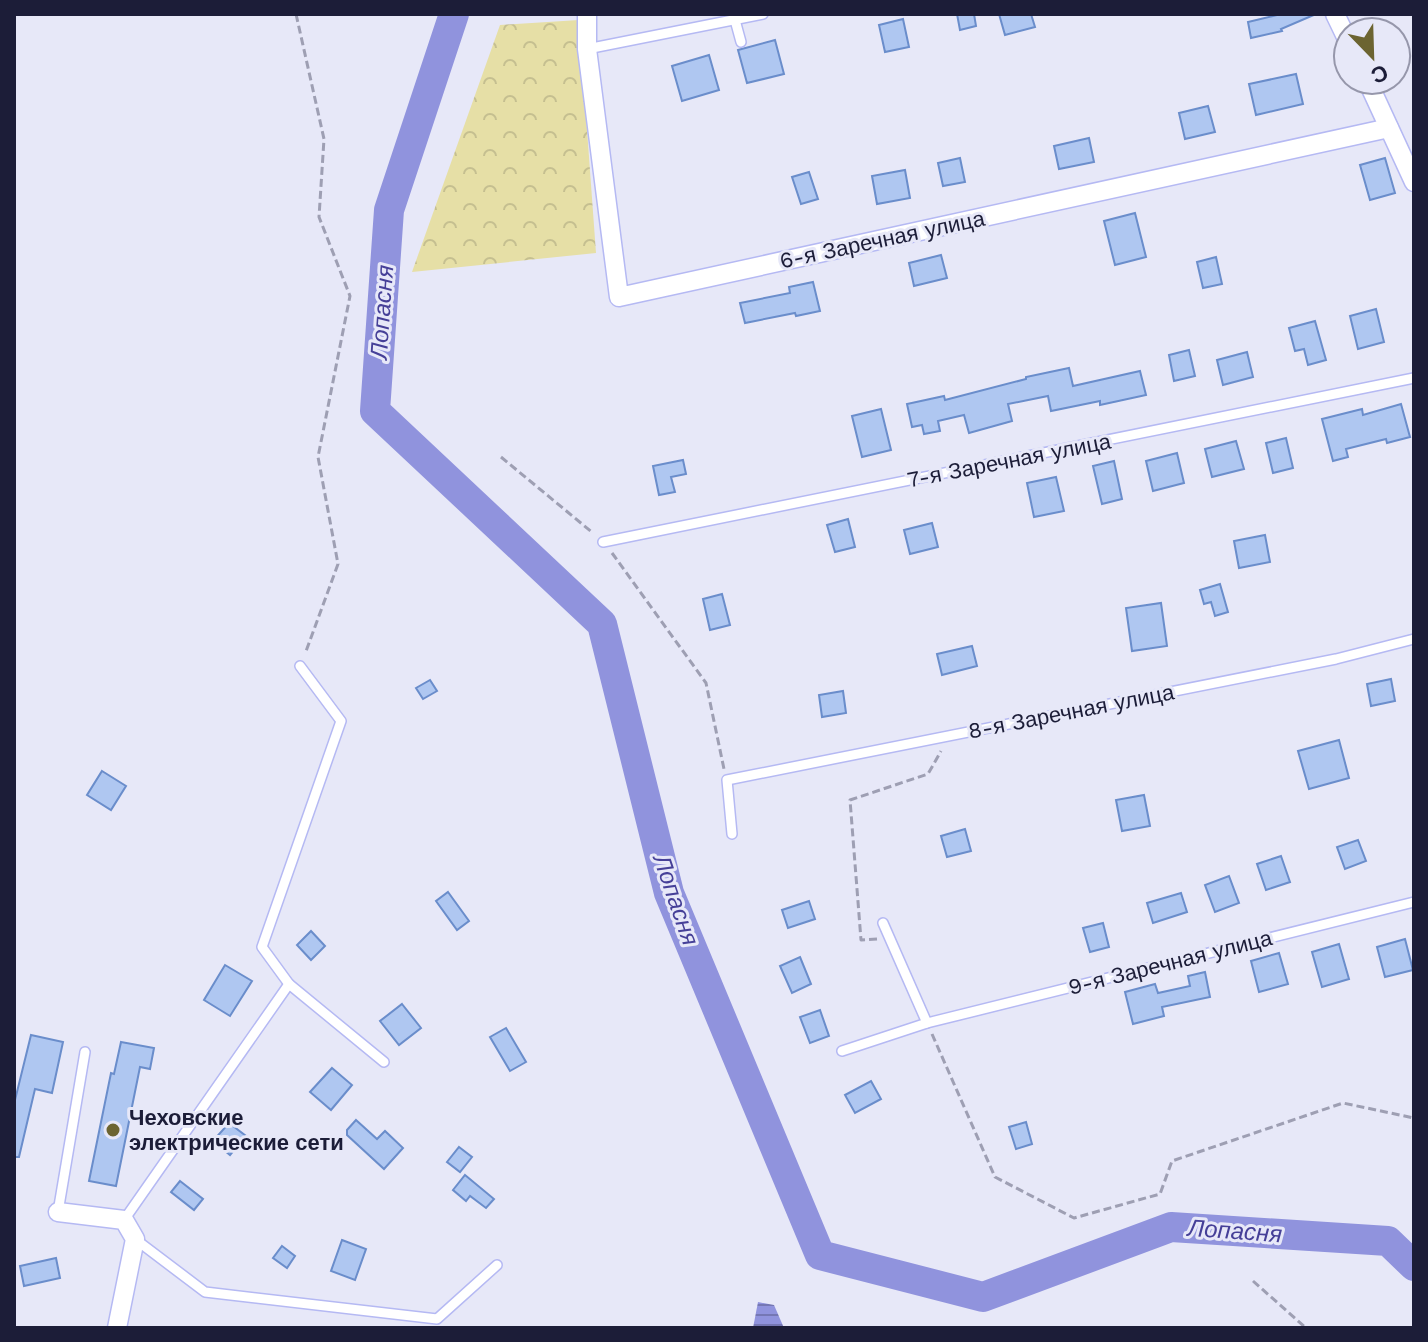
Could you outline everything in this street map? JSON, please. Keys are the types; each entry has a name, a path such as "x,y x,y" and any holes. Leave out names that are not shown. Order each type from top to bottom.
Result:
{"street":[{"path":"587,14 587,49"},
{"name":"6-я Заречная улица","path":"587,49 619,297 1389,128"},
{"path":"1374,96 1414,182"},
{"path":"58,1212 124,1220 135,1239 117,1328"}],"lane":[{"path":"587,49 763,14"},
{"path":"735,20 741,42"},
{"name":"7-я Заречная улица","path":"603,542 1414,378"},
{"name":"8-я Заречная улица","path":"727,780 1336,659 1414,639"},
{"path":"300,666 341,721 262,947 289,984 384,1062"},
{"path":"727,780 732,834"},
{"name":"9-я Заречная улица","path":"842,1051 927,1023 1414,902"},
{"path":"883,923 927,1023"},
{"path":"124,1220 289,984"},
{"path":"58,1212 85,1052"},
{"path":"135,1239 205,1292 437,1319 497,1265"}],"path":[{"path":"296,14 324,139 319,217 350,296 318,457 338,564 300,666"},
{"path":"501,457 603,542 706,683 727,780"},
{"path":"889,938 861,940 850,800 928,774 950,735"},
{"path":"927,1023 995,1177 1074,1218 1160,1194 1172,1161 1343,1103 1414,1118"},
{"path":"1253,1281 1306,1328"}],"green space":[{"path":"579,20 596,253 412,272 500,25"}],"water":[{"path":"758,1302 774,1305 784,1328 753,1328"}],"building":[{"path":"957,14 974,14 976,26 960,30"},
{"path":"999,14 1031,14 1035,27 1005,35"},
{"path":"1281,14 1316,14 1282,31 1251,38 1248,22"},
{"path":"903,19 909,47 885,52 879,25"},
{"path":"775,40 784,74 747,83 738,50"},
{"path":"709,55 719,90 682,101 672,66"},
{"path":"1296,74 1303,104 1256,115 1249,84"},
{"path":"1208,106 1215,132 1185,139 1179,113"},
{"path":"1089,138 1094,162 1059,169 1054,146"},
{"path":"960,158 965,182 943,186 938,163"},
{"path":"1385,158 1395,193 1370,200 1360,165"},
{"path":"905,170 910,198 877,204 872,176"},
{"path":"809,172 818,199 801,204 792,177"},
{"path":"1135,213 1146,257 1115,265 1104,221"},
{"path":"941,255 947,278 914,286 909,263"},
{"path":"1216,257 1222,284 1203,288 1197,262"},
{"path":"813,282 820,311 745,323 740,303 790,293 789,287"},
{"path":"1376,309 1384,342 1358,349 1350,316"},
{"path":"1315,321 1326,360 1308,365 1304,349 1295,351 1289,328"},
{"path":"1189,350 1195,376 1174,381 1169,355"},
{"path":"1247,352 1253,377 1223,385 1217,360"},
{"path":"1069,368 1073,386 1140,371 1146,395 1051,411 1048,396 1008,404 1012,421 969,433 964,415 938,421 940,431 924,434 922,425 912,427 907,404 944,396 945,400"},
{"path":"1401,404 1410,437 1387,443 1386,439 1346,449 1348,457 1333,461 1322,419 1362,409 1363,415"},
{"path":"881,409 891,450 862,457 852,416"},
{"path":"1286,438 1293,468 1273,473 1266,443"},
{"path":"1236,441 1244,469 1212,477 1205,449"},
{"path":"1177,453 1184,483 1153,491 1146,461"},
{"path":"683,460 686,474 671,477 675,492 659,495 653,466"},
{"path":"1114,461 1122,499 1102,504 1093,466"},
{"path":"1056,477 1064,511 1034,517 1027,483"},
{"path":"848,519 855,547 835,552 827,525"},
{"path":"932,523 938,547 910,554 904,530"},
{"path":"1265,535 1270,562 1239,568 1234,541"},
{"path":"1220,584 1228,612 1215,616 1211,602 1204,604 1200,590"},
{"path":"722,594 730,625 710,630 703,599"},
{"path":"1161,603 1167,646 1132,651 1126,608"},
{"path":"972,646 977,666 942,675 937,654"},
{"path":"1391,679 1395,701 1371,706 1367,684"},
{"path":"430,680 437,691 423,699 416,688"},
{"path":"843,691 846,713 822,717 819,695"},
{"path":"1339,740 1349,778 1309,789 1298,751"},
{"path":"102,771 126,786 111,810 87,795"},
{"path":"1144,795 1150,826 1122,831 1116,800"},
{"path":"965,829 971,851 947,857 941,836"},
{"path":"1358,840 1366,861 1345,869 1337,847"},
{"path":"1281,856 1290,882 1266,890 1257,864"},
{"path":"1229,876 1239,903 1215,912 1205,885"},
{"path":"448,892 469,921 457,930 436,901"},
{"path":"1181,893 1187,912 1153,923 1147,903"},
{"path":"809,901 815,919 788,928 782,910"},
{"path":"1103,923 1109,947 1090,952 1083,928"},
{"path":"311,931 325,946 311,960 297,945"},
{"path":"1405,939 1413,970 1385,977 1377,947"},
{"path":"1339,944 1349,979 1322,987 1312,952"},
{"path":"1279,953 1288,984 1259,992 1251,961"},
{"path":"800,957 811,984 792,993 780,966"},
{"path":"225,965 252,981 230,1016 204,1000"},
{"path":"1205,972 1210,997 1162,1007 1164,1016 1133,1024 1125,992 1155,984 1158,993 1190,986 1188,976"},
{"path":"402,1004 421,1028 399,1045 380,1021"},
{"path":"820,1010 829,1036 810,1043 800,1017"},
{"path":"506,1028 526,1062 510,1071 490,1037"},
{"path":"31,1035 63,1042 52,1093 35,1089 19,1157 14,1157 14,1104"},
{"name":"Чеховские электрические сети","path":"121,1042 154,1048 150,1069 140,1067 116,1186 89,1181 111,1073 114,1074"},
{"path":"332,1068 352,1085 331,1110 310,1092"},
{"path":"871,1081 881,1099 855,1113 845,1095"},
{"path":"356,1120 377,1139 385,1131 403,1148 384,1169 347,1135 347,1130"},
{"path":"1026,1122 1032,1144 1016,1149 1009,1127"},
{"path":"229,1123 246,1136 230,1155 213,1141"},
{"path":"459,1147 472,1157 460,1172 447,1162"},
{"path":"465,1175 494,1199 486,1208 470,1196 466,1201 453,1190"},
{"path":"180,1181 203,1199 194,1210 171,1192"},
{"path":"342,1240 366,1249 355,1280 331,1271"},
{"path":"282,1246 295,1256 287,1268 273,1258"},
{"path":"56,1258 60,1278 24,1286 20,1266"}],"waterway":[{"name":"Лопасня","path":"454,14 389,210 375,411 602,624 669,893 820,1255 983,1297 1171,1227 1388,1241 1414,1266"}],"place":[{"name":"Чеховские электрические сети","path":"113,1130"}]}
